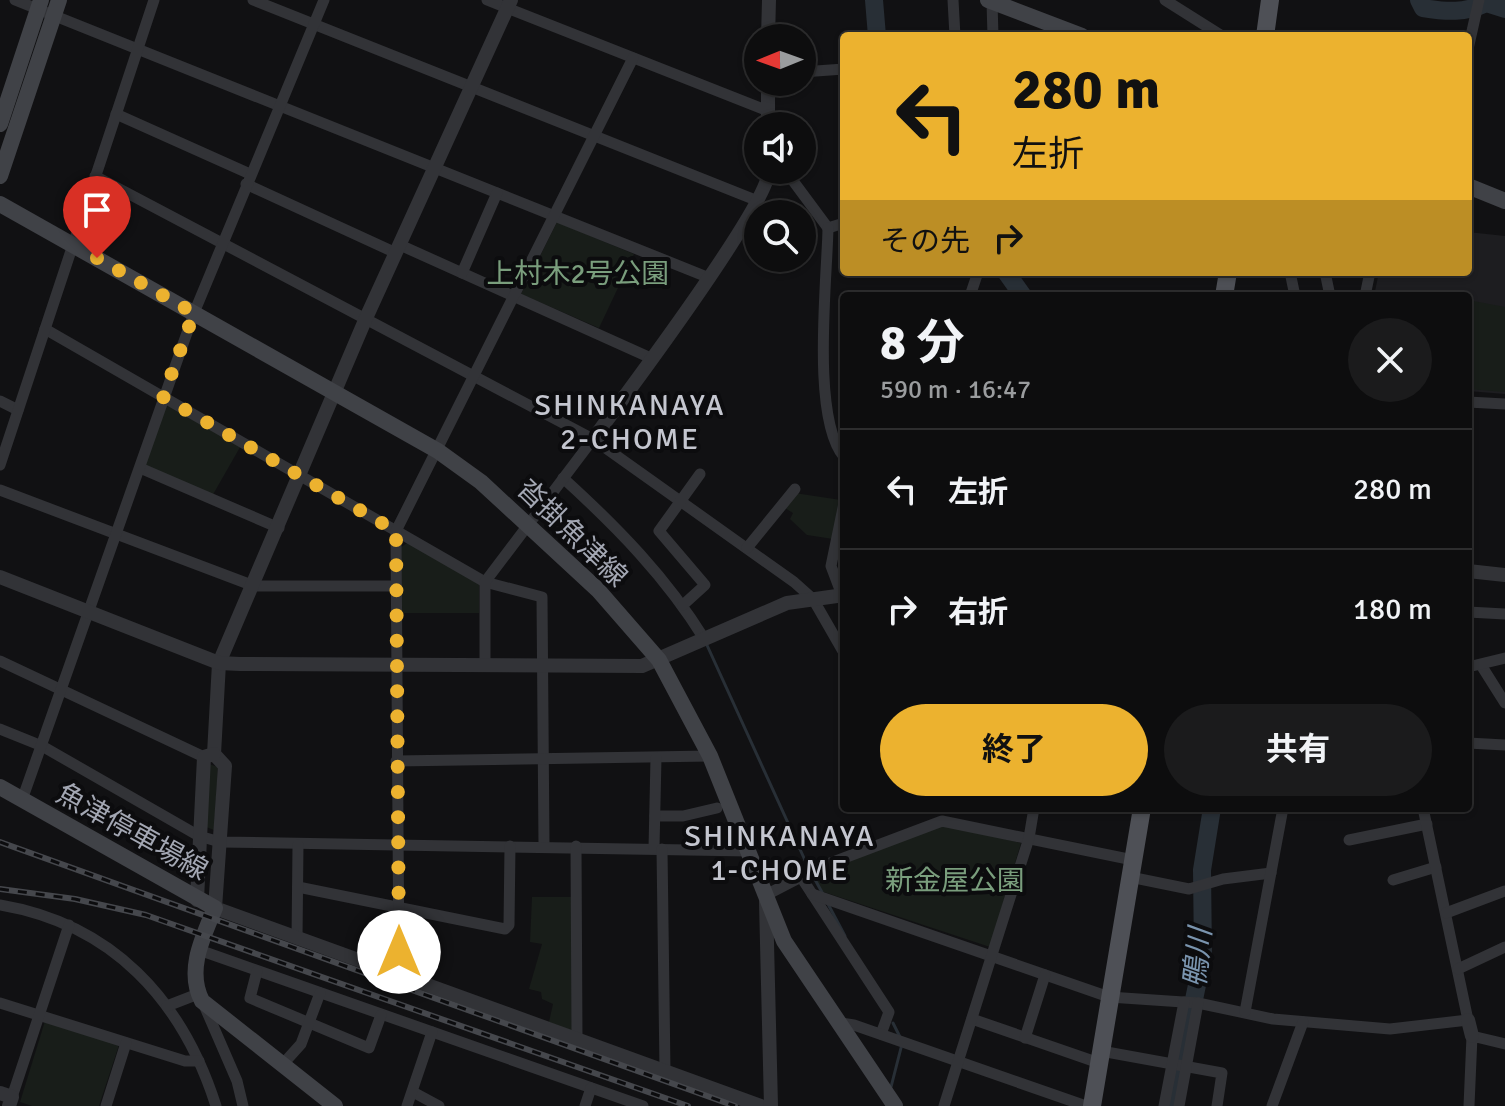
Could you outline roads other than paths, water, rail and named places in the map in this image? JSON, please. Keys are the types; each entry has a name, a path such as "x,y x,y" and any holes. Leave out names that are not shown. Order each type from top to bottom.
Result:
{"main road":[{"path":"1266,32 1270,0"},
{"path":"990,1 1071,32"},
{"path":"0,124 48,6"},
{"path":"0,176 48,6"},
{"path":"1472,188 1505,200"},
{"name":"沓掛魚津線","path":"0,204 438,451 481,482 598,590 659,660 710,756 784,941 895,1106"},
{"name":"魚津停車場線","path":"0,787 215,908 199,950 195,972 200,998"},
{"path":"1089,1106 1141,812"},
{"path":"200,998 335,1106"}],"street":[{"path":"15,0 48,6 137,49 707,277"},
{"path":"0,465 154,0"},
{"path":"253,0 756,200"},
{"path":"22,800 194,313 324,0"},
{"path":"487,0 509,4 754,112"},
{"path":"768,24 769,0"},
{"path":"953,0 955,32"},
{"path":"1165,0 1216,32"},
{"path":"1472,32 1479,0"},
{"path":"990,1 993,32"},
{"path":"197,900 199,836 219,663 366,318 509,4"},
{"path":"399,975 396,531 633,58"},
{"path":"816,71 840,69"},
{"path":"116,114 398,249 462,273 653,359"},
{"path":"95,176 593,439 747,548 813,599 840,646"},
{"path":"795,184 828,228 825,371 834,446 840,453"},
{"path":"462,273 497,193"},
{"path":"485,666 485,582 653,359 744,222"},
{"path":"828,228 840,224"},
{"path":"45,329 299,478 485,582 542,597 544,846"},
{"path":"0,401 18,410"},
{"path":"1472,402 1505,404"},
{"path":"140,468 279,528"},
{"path":"683,605 705,585 659,531 700,474"},
{"path":"563,478 624,535 683,605 705,640"},
{"path":"747,548 795,489"},
{"path":"0,490 254,586 394,586"},
{"path":"840,522 831,566 840,588"},
{"path":"1472,571 1505,575"},
{"path":"0,577 219,663 642,666 787,603 840,595"},
{"path":"1472,612 1505,614"},
{"path":"1472,666 1505,658"},
{"path":"0,661 225,766 215,908 761,1106"},
{"path":"1481,665 1503,696"},
{"path":"0,729 42,746 199,836 220,842 749,851"},
{"path":"1472,743 1505,745"},
{"path":"396,761 710,756"},
{"path":"656,758 655,816 665,1071"},
{"path":"655,816 683,816 717,808"},
{"path":"936,812 942,821"},
{"path":"944,1106 1029,838 1033,812"},
{"path":"1245,1012 1282,812"},
{"path":"1424,812 1472,1036 1469,1106"},
{"path":"771,1106 766,895 801,877 942,821 1029,838 1189,889 1223,879 1271,873"},
{"path":"1349,840 1427,824"},
{"path":"297,939 298,845"},
{"path":"298,887 505,929 509,925 510,846"},
{"path":"576,846 577,1039"},
{"path":"1393,880 1436,867"},
{"path":"801,877 889,1012 881,1034"},
{"path":"1446,913 1505,891"},
{"path":"812,894 1109,997 1198,1003 1303,1022 1390,1029 1468,1020"},
{"path":"0,905 31,911 69,925 100,940 129,964 167,1006 199,1061 216,1106"},
{"path":"7,1099 40,1016 69,925"},
{"path":"1458,969 1505,947"},
{"path":"199,950 643,1106"},
{"path":"257,971 250,998 369,1048 381,1015"},
{"path":"1025,1038 1045,975"},
{"path":"283,1064 301,1044 320,993"},
{"path":"167,1006 200,998 237,1081 243,1106"},
{"path":"1164,1106 1184,1002"},
{"path":"0,1003 185,1061 199,1061"},
{"path":"1179,1106 1198,1003"},
{"path":"972,1019 1025,1038 1100,1057 1172,1064 1222,1073 1217,1106"},
{"path":"1272,1106 1303,1022"},
{"path":"841,1023 1089,1106"},
{"path":"407,1106 432,1032"},
{"path":"1472,1036 1505,1044"},
{"path":"106,1106 126,1043"},
{"path":"585,1106 591,1088"},
{"path":"413,1092 439,1106"}],"waterway":[{"name":"鴨川","path":"874,0 877,32"},
{"path":"1419,0 1423,8 1440,10 1463,10 1486,3 1505,9"},
{"name":"鴨川","path":"1009,276 1020,292"},
{"path":"706,643 809,869"},
{"name":"鴨川","path":"1172,1106 1203,956 1202,870 1211,812"},
{"path":"813,876 823,894"},
{"path":"828,904 845,936"},
{"path":"893,1023 900,1037"},
{"path":"891,1087 902,1044"}],"railway":[{"path":"0,842 735,1106"},
{"path":"0,889 75,899 146,915 688,1106"}],"district":[{"name":"SHINKANAYA 2-CHOME","path":"630,422"},
{"name":"SHINKANAYA 1-CHOME","path":"780,853"}],"park label":[{"name":"上村木2号公園","path":"578,274"},
{"name":"新金屋公園","path":"955,881"}]}
